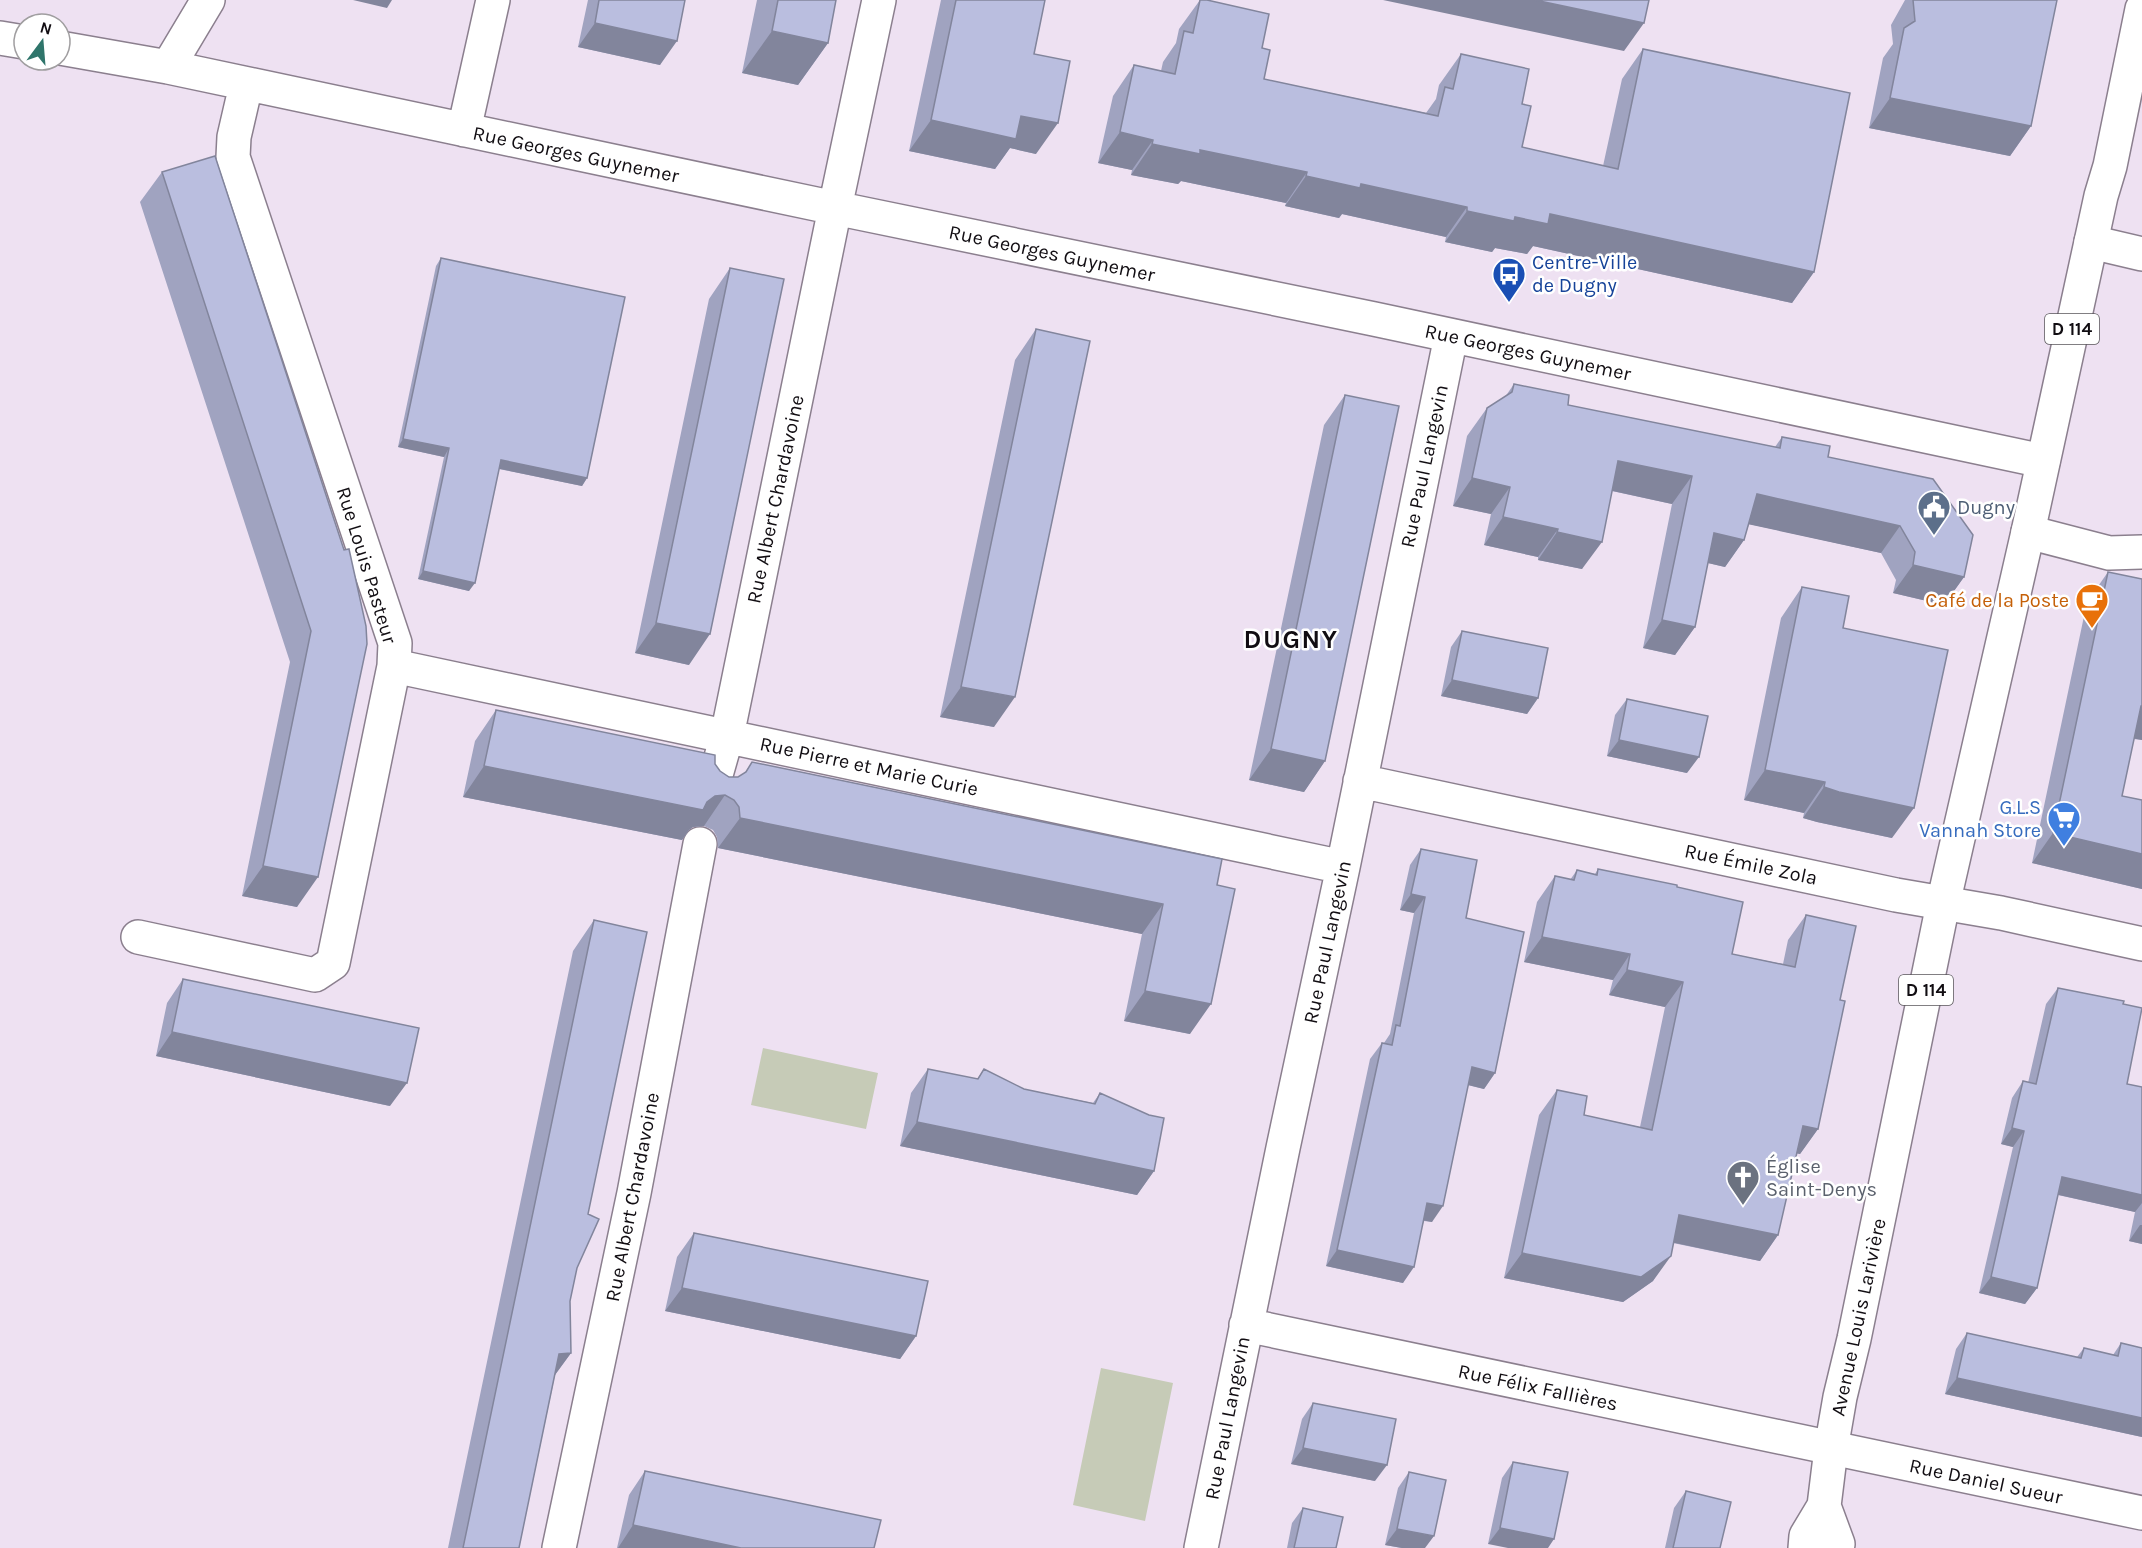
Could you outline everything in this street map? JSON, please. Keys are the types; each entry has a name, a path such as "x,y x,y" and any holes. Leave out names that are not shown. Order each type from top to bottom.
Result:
{"street":[{"path":"168,67 208,0"},
{"path":"464,130 493,0"},
{"name":"Rue Albert Chardavoine","path":"712,789 727,736 879,0"},
{"name":"D 114","path":"2043,461 2100,196 2110,166 2142,9"},
{"name":"Rue Georges Guynemer","path":"72,50 168,67 2043,461"},
{"name":"Rue Louis Pasteur","path":"138,937 315,975 333,963 394,666 395,643 233,157 234,137 246,85"},
{"path":"2091,242 2142,254"},
{"name":"Rue Paul Langevin","path":"1201,1548 1451,336"},
{"name":"Avenue Louis Larivière","path":"1804,1548 1806,1536 1824,1506 1840,1397 1943,904 2043,461"},
{"path":"2028,532 2109,553 2142,552"},
{"name":"Rue Pierre et Marie Curie","path":"394,666 1343,867"},
{"name":"Rue Émile Zola","path":"1360,781 2142,944"},
{"name":"Rue Albert Chardavoine","path":"559,1548 634,1193 700,844"},
{"name":"Rue Félix Fallières","path":"1246,1325 1831,1449"},
{"name":"Rue Daniel Sueur","path":"1831,1449 2142,1513"},
{"name":"Avenue Louis Larivière","path":"1824,1506 1838,1544 1837,1548"}],"green space":[{"path":"763,1048 878,1073 866,1129 751,1105"},
{"path":"1101,1368 1173,1383 1145,1521 1073,1505"}],"building":[{"path":"599,0 685,0 677,41 595,23"},
{"path":"778,0 836,0 828,43 772,31"},
{"path":"956,0 1045,0 1034,54 1070,61 1058,123 1021,116 1016,139 931,120"},
{"path":"1200,0 1269,14 1262,48 1270,50 1264,79 1438,116 1445,87 1453,89 1461,54 1529,69 1522,104 1531,106 1522,147 1618,169 1643,49 1850,93 1814,272 1550,214 1548,224 1515,217 1514,221 1467,211 1467,207 1361,184 1360,188 1306,176 1307,172 1200,150 1200,154 1152,144 1153,140 1120,132 1134,65 1175,74 1184,31 1193,33"},
{"path":"1535,0 1649,0 1644,23"},
{"path":"1913,0 2057,0 2031,126 1890,98 1904,28 1915,21"},
{"path":"215,156 344,550 349,549 366,626 367,644 318,877 263,866 311,631 162,172"},
{"path":"441,258 625,297 587,478 501,460 475,583 423,571 449,448 403,439"},
{"path":"730,268 784,279 710,634 656,623"},
{"path":"1036,329 1090,341 1015,697 961,687"},
{"path":"1514,384 1569,395 1568,405 1780,448 1782,437 1830,446 1828,457 1933,479 1973,535 1964,577 1913,565 1915,552 1900,526 1757,494 1744,540 1714,533 1695,627 1662,620 1692,476 1618,461 1602,542 1557,532 1558,529 1503,517 1510,487 1472,478 1487,408 1512,392"},
{"path":"1345,395 1399,406 1325,761 1271,749"},
{"path":"2108,572 2142,579 2142,706 2122,796 2142,800 2142,854 2053,833"},
{"path":"1802,587 1849,596 1843,628 1948,650 1914,808 1839,792 1824,787 1825,782 1765,770"},
{"path":"1462,631 1548,648 1538,698 1452,680"},
{"path":"1627,699 1708,716 1699,757 1619,740"},
{"path":"496,710 715,755 715,764 729,777 738,777 746,772 752,762 1222,859 1217,885 1235,889 1211,1004 1145,991 1163,904 740,818 739,807 734,800 725,795 715,796 707,802 703,810 484,766"},
{"path":"1421,849 1477,860 1466,918 1524,932 1495,1073 1472,1067 1443,1206 1427,1203 1414,1267 1337,1250 1382,1043 1392,1045 1396,1025 1400,1026 1425,897 1411,894"},
{"path":"1598,869 1677,885 1677,887 1743,902 1732,954 1795,967 1806,915 1856,926 1840,1000 1845,1001 1818,1129 1803,1126 1778,1235 1679,1215 1671,1256 1641,1277 1522,1253 1557,1090 1587,1096 1584,1115 1652,1130 1683,982 1627,970 1630,954 1542,937 1555,876 1574,880 1577,870 1597,875"},
{"path":"594,920 647,932 588,1214 599,1219 577,1268 570,1301 571,1353 559,1354 519,1548 463,1548"},
{"path":"183,979 419,1028 407,1083 172,1032"},
{"path":"2058,988 2124,1001 2123,1004 2142,1008 2127,1084 2142,1087 2142,1195 2062,1177 2037,1288 1991,1277 2024,1131 2012,1128 2023,1081 2036,1084"},
{"path":"928,1069 978,1079 984,1069 1024,1089 1095,1104 1100,1093 1149,1115 1164,1118 1154,1171 917,1122"},
{"path":"694,1233 928,1281 916,1336 682,1288"},
{"path":"1967,1333 2081,1358 2084,1348 2118,1356 2121,1343 2142,1348 2142,1418 1957,1378"},
{"path":"1313,1403 1396,1419 1387,1465 1303,1448"},
{"path":"1513,1462 1568,1472 1554,1539 1500,1528"},
{"path":"645,1471 881,1520 874,1548 741,1548 633,1525"},
{"path":"1409,1472 1446,1480 1434,1536 1397,1529"},
{"path":"1686,1491 1731,1502 1720,1548 1673,1548"},
{"path":"1303,1508 1343,1517 1336,1548 1294,1548"}],"place":[{"name":"Centre-Ville de Dugny","path":"1509,303"},
{"name":"Dugny","path":"1934,536"},
{"name":"Café de la Poste","path":"2092,629"},
{"name":"G.L.S Vannah Store","path":"2064,847"},
{"name":"Église Saint-Denys","path":"1743,1206"}],"district":[{"name":"DUGNY","path":"1291,639"}]}
